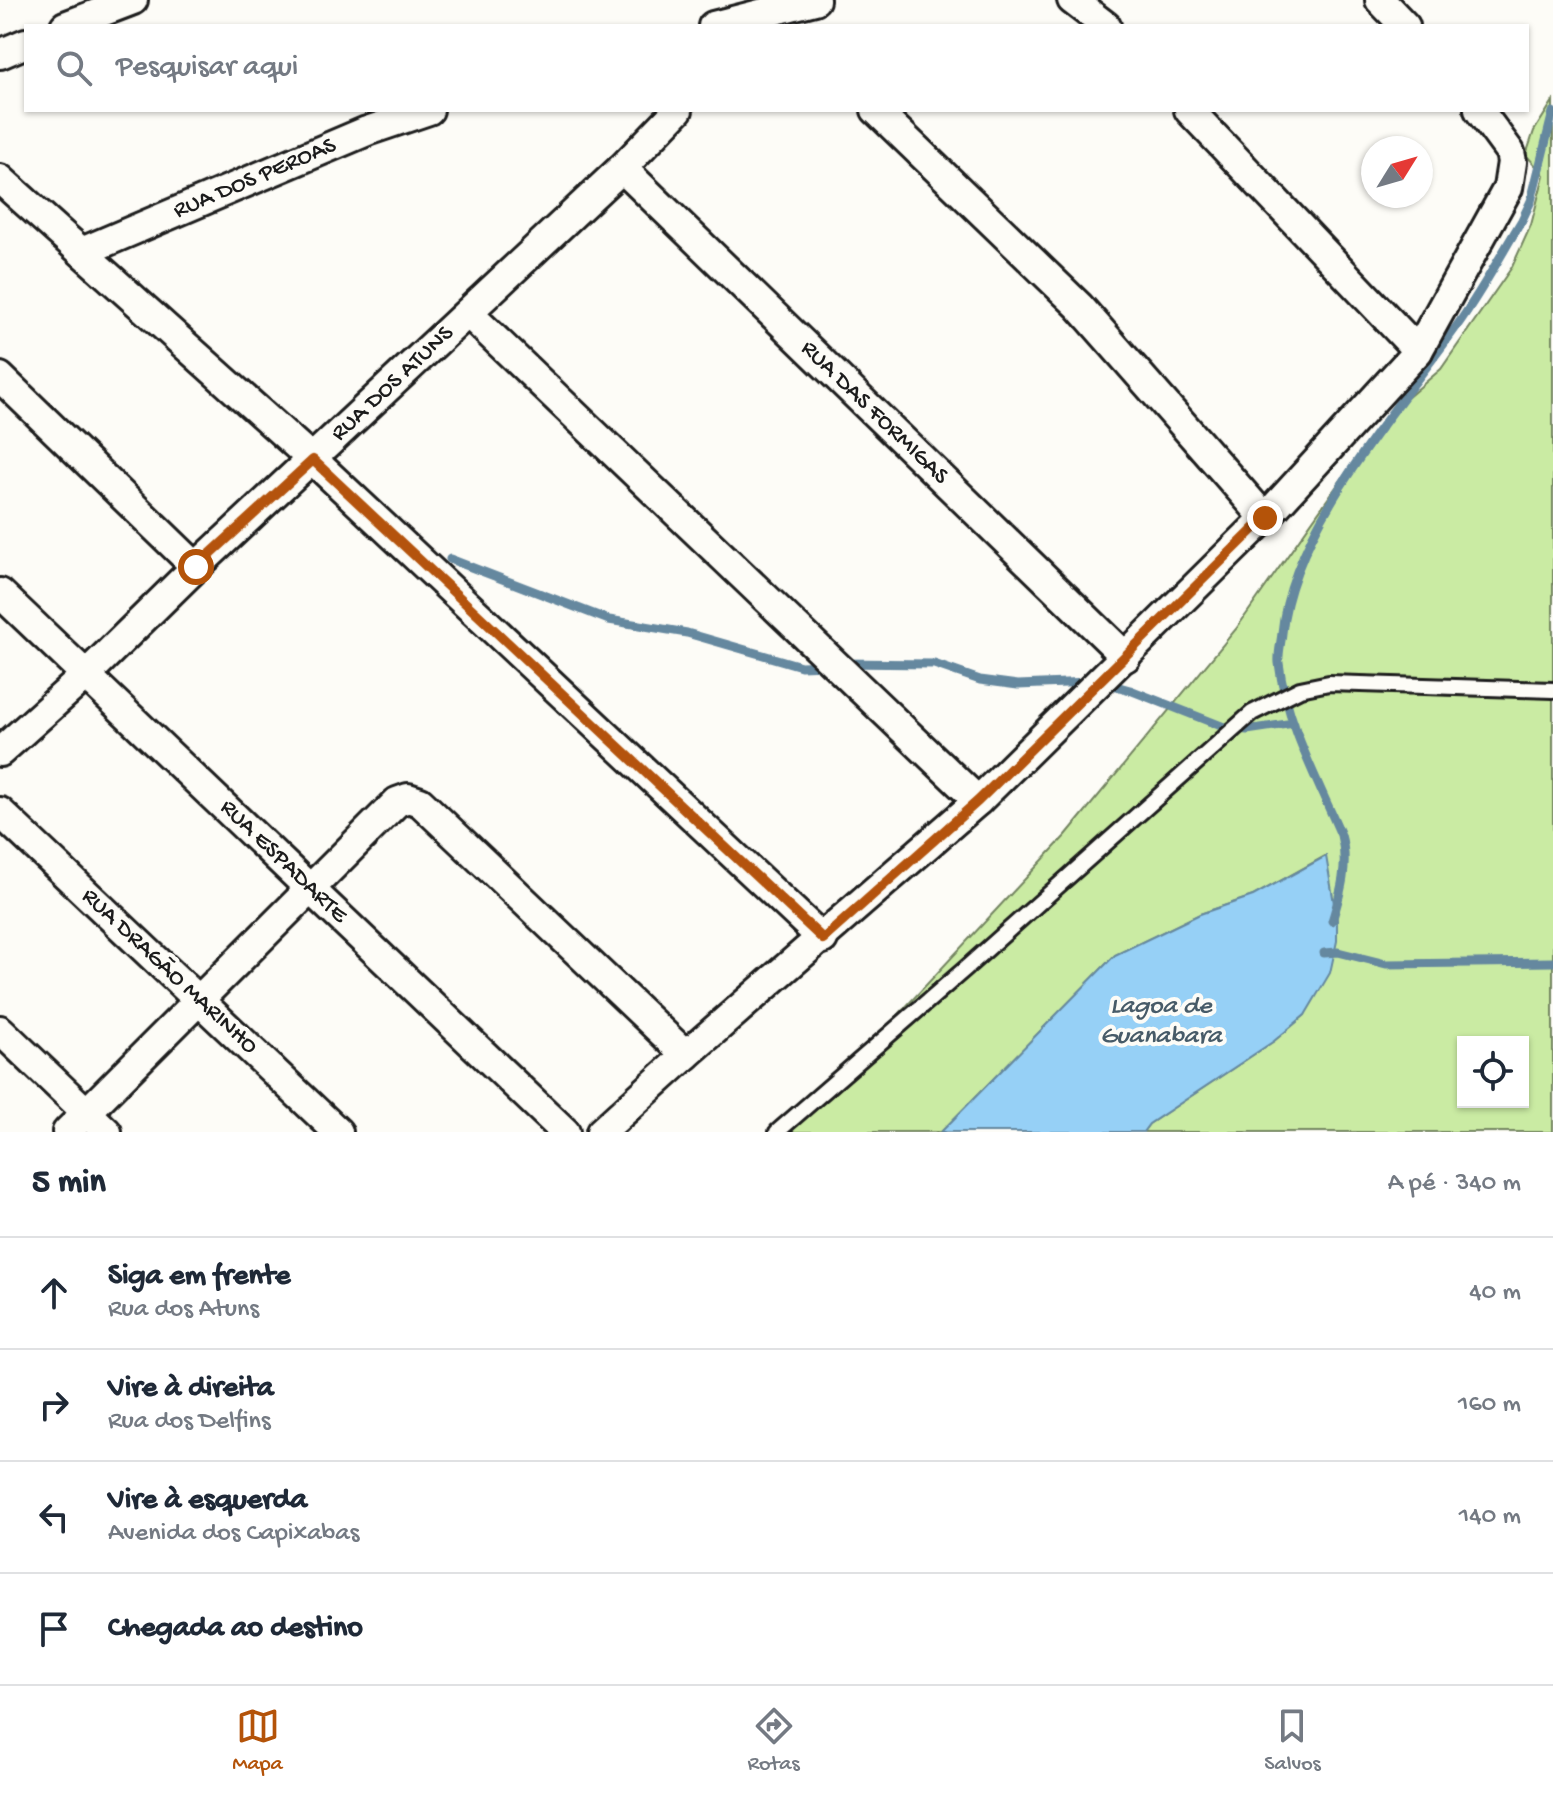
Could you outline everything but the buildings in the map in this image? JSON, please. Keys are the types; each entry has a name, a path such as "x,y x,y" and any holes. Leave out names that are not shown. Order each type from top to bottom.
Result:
{"street":[{"path":"70,24 133,0"},
{"path":"722,24 815,0"},
{"path":"1072,0 1103,24"},
{"path":"1380,0 1403,24"},
{"path":"0,54 24,44"},
{"name":"RUA DOS PEROAS","path":"82,252 367,131 423,112"},
{"name":"RUA DOS ATUNS","path":"0,752 86,675 196,567 622,168 676,112"},
{"path":"878,112 1079,306 1265,518"},
{"path":"1191,112 1418,351"},
{"path":"601,1132 978,801 1265,518 1418,351 1508,188 1512,162 1510,152 1480,112"},
{"name":"RUA DAS FORMIGAS","path":"622,168 1126,657"},
{"path":"0,179 313,460 823,939"},
{"path":"468,313 978,801"},
{"path":"0,377 196,567"},
{"name":"RUA ESPADARTE","path":"0,593 565,1132"},
{"path":"77,1122 397,802 408,798 420,802 686,1055"},
{"name":"RUA DRAGÃO MARINHO","path":"0,812 338,1132"},
{"path":"0,1030 77,1122 107,1132"}],"lane":[{"path":"777,1132 1252,713 1300,689 1329,683 1553,690"}],"green space":[{"path":"1553,101 1553,1132 1143,1132 1149,1124 1274,1041 1305,1015 1337,921 1325,856 1253,896 1200,914 1115,955 941,1132 789,1132 1066,835 1236,629 1386,416 1441,369 1512,267 1531,225 1544,175 1526,155 1534,131"}],"water":[{"name":"Lagoa de Guanabara","path":"1326,856 1337,921 1337,941 1330,973 1305,1015 1274,1041 1149,1124 1143,1132 941,1132 1115,955 1200,914 1253,896"}],"waterway":[{"path":"1332,921 1343,878 1343,846 1296,730 1283,685 1279,656 1289,594 1304,555 1348,476 1461,320 1522,220 1531,201 1553,112"},
{"path":"450,559 609,620 687,633 801,666 826,665"},
{"path":"841,663 934,664 980,680 1018,685 1090,682"},
{"path":"1105,683 1224,727 1247,730 1294,723"},
{"path":"1324,953 1338,952 1386,964 1553,962"}],"route":[{"path":"196,567 313,460 823,939 978,801 1265,518"}]}
